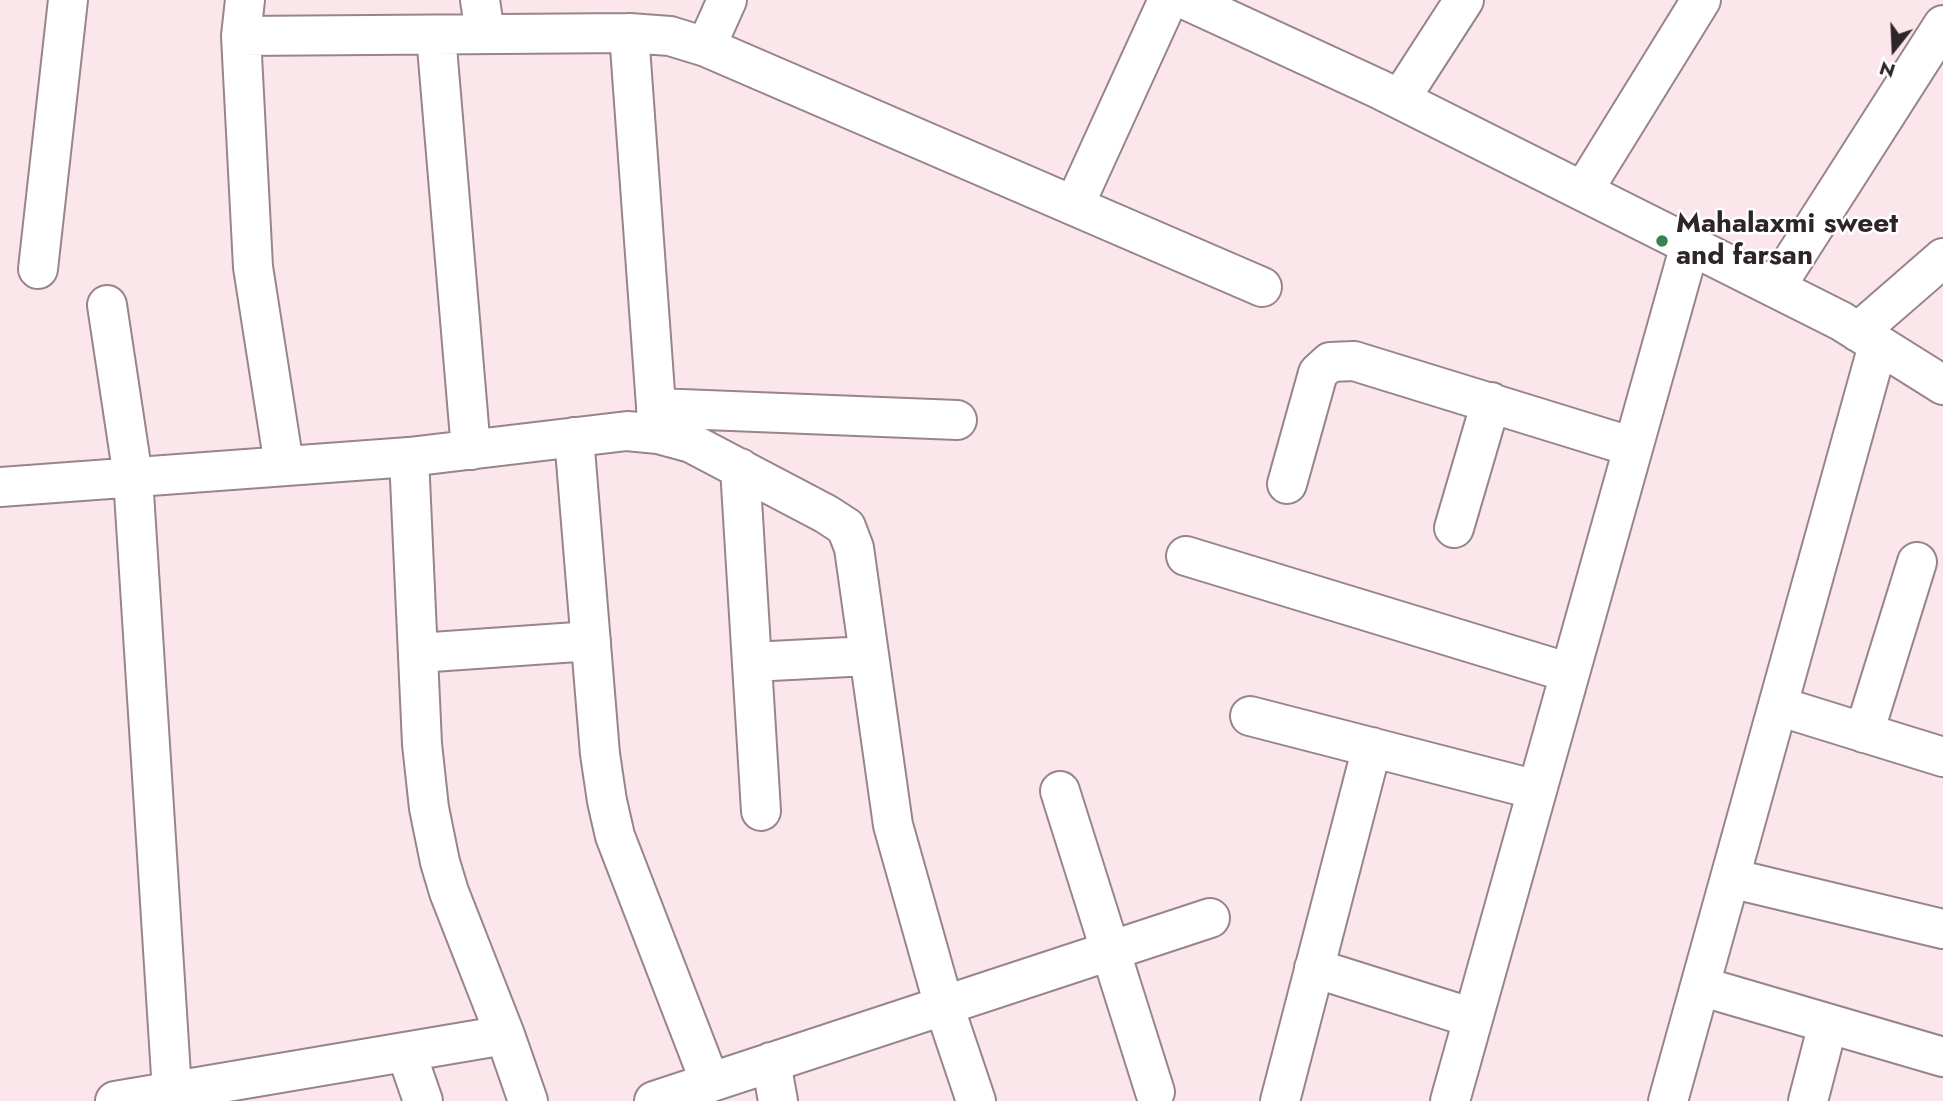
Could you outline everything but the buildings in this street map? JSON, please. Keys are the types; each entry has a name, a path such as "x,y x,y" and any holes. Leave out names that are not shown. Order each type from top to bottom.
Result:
{"street":[{"path":"38,270 68,0"},
{"path":"706,47 727,0"},
{"path":"1073,206 1168,0"},
{"path":"1186,0 1400,99 1841,321 1943,385"},
{"path":"1400,99 1464,0"},
{"path":"1583,191 1701,0"},
{"path":"284,465 253,267 243,18 436,35 482,17 670,36 706,47 1262,287"},
{"path":"1775,288 1943,24"},
{"path":"629,33 657,421"},
{"path":"436,35 471,450"},
{"path":"1450,1101 1690,245"},
{"path":"1668,1101 1778,706 1868,338 1943,258"},
{"path":"107,305 133,477 172,1091"},
{"path":"1287,484 1318,373 1330,362 1354,361 1633,447"},
{"path":"1454,528 1490,402"},
{"path":"0,487 409,457 627,431 657,421 957,420"},
{"path":"657,421 691,443 846,527 854,548 893,825 944,1006 976,1101"},
{"path":"574,437 600,754 607,801 615,835 710,1082"},
{"path":"409,457 422,744 429,808 449,892 528,1101"},
{"path":"740,468 761,811"},
{"path":"1186,556 1570,673"},
{"path":"1864,733 1917,562"},
{"path":"418,653 591,641"},
{"path":"751,662 868,656"},
{"path":"1778,706 1943,757"},
{"path":"1250,716 1537,790"},
{"path":"1279,1101 1372,747"},
{"path":"1060,791 1155,1091"},
{"path":"1730,878 1943,929"},
{"path":"654,1101 1210,918"},
{"path":"1314,968 1473,1018"},
{"path":"1700,986 1943,1057"},
{"path":"1808,1101 1828,1024"},
{"path":"115,1101 505,1035"},
{"path":"406,1052 423,1101"},
{"path":"771,1062 778,1101"}],"place":[{"name":"Mahalaxmi sweet and farsan","path":"1662,241"}]}
